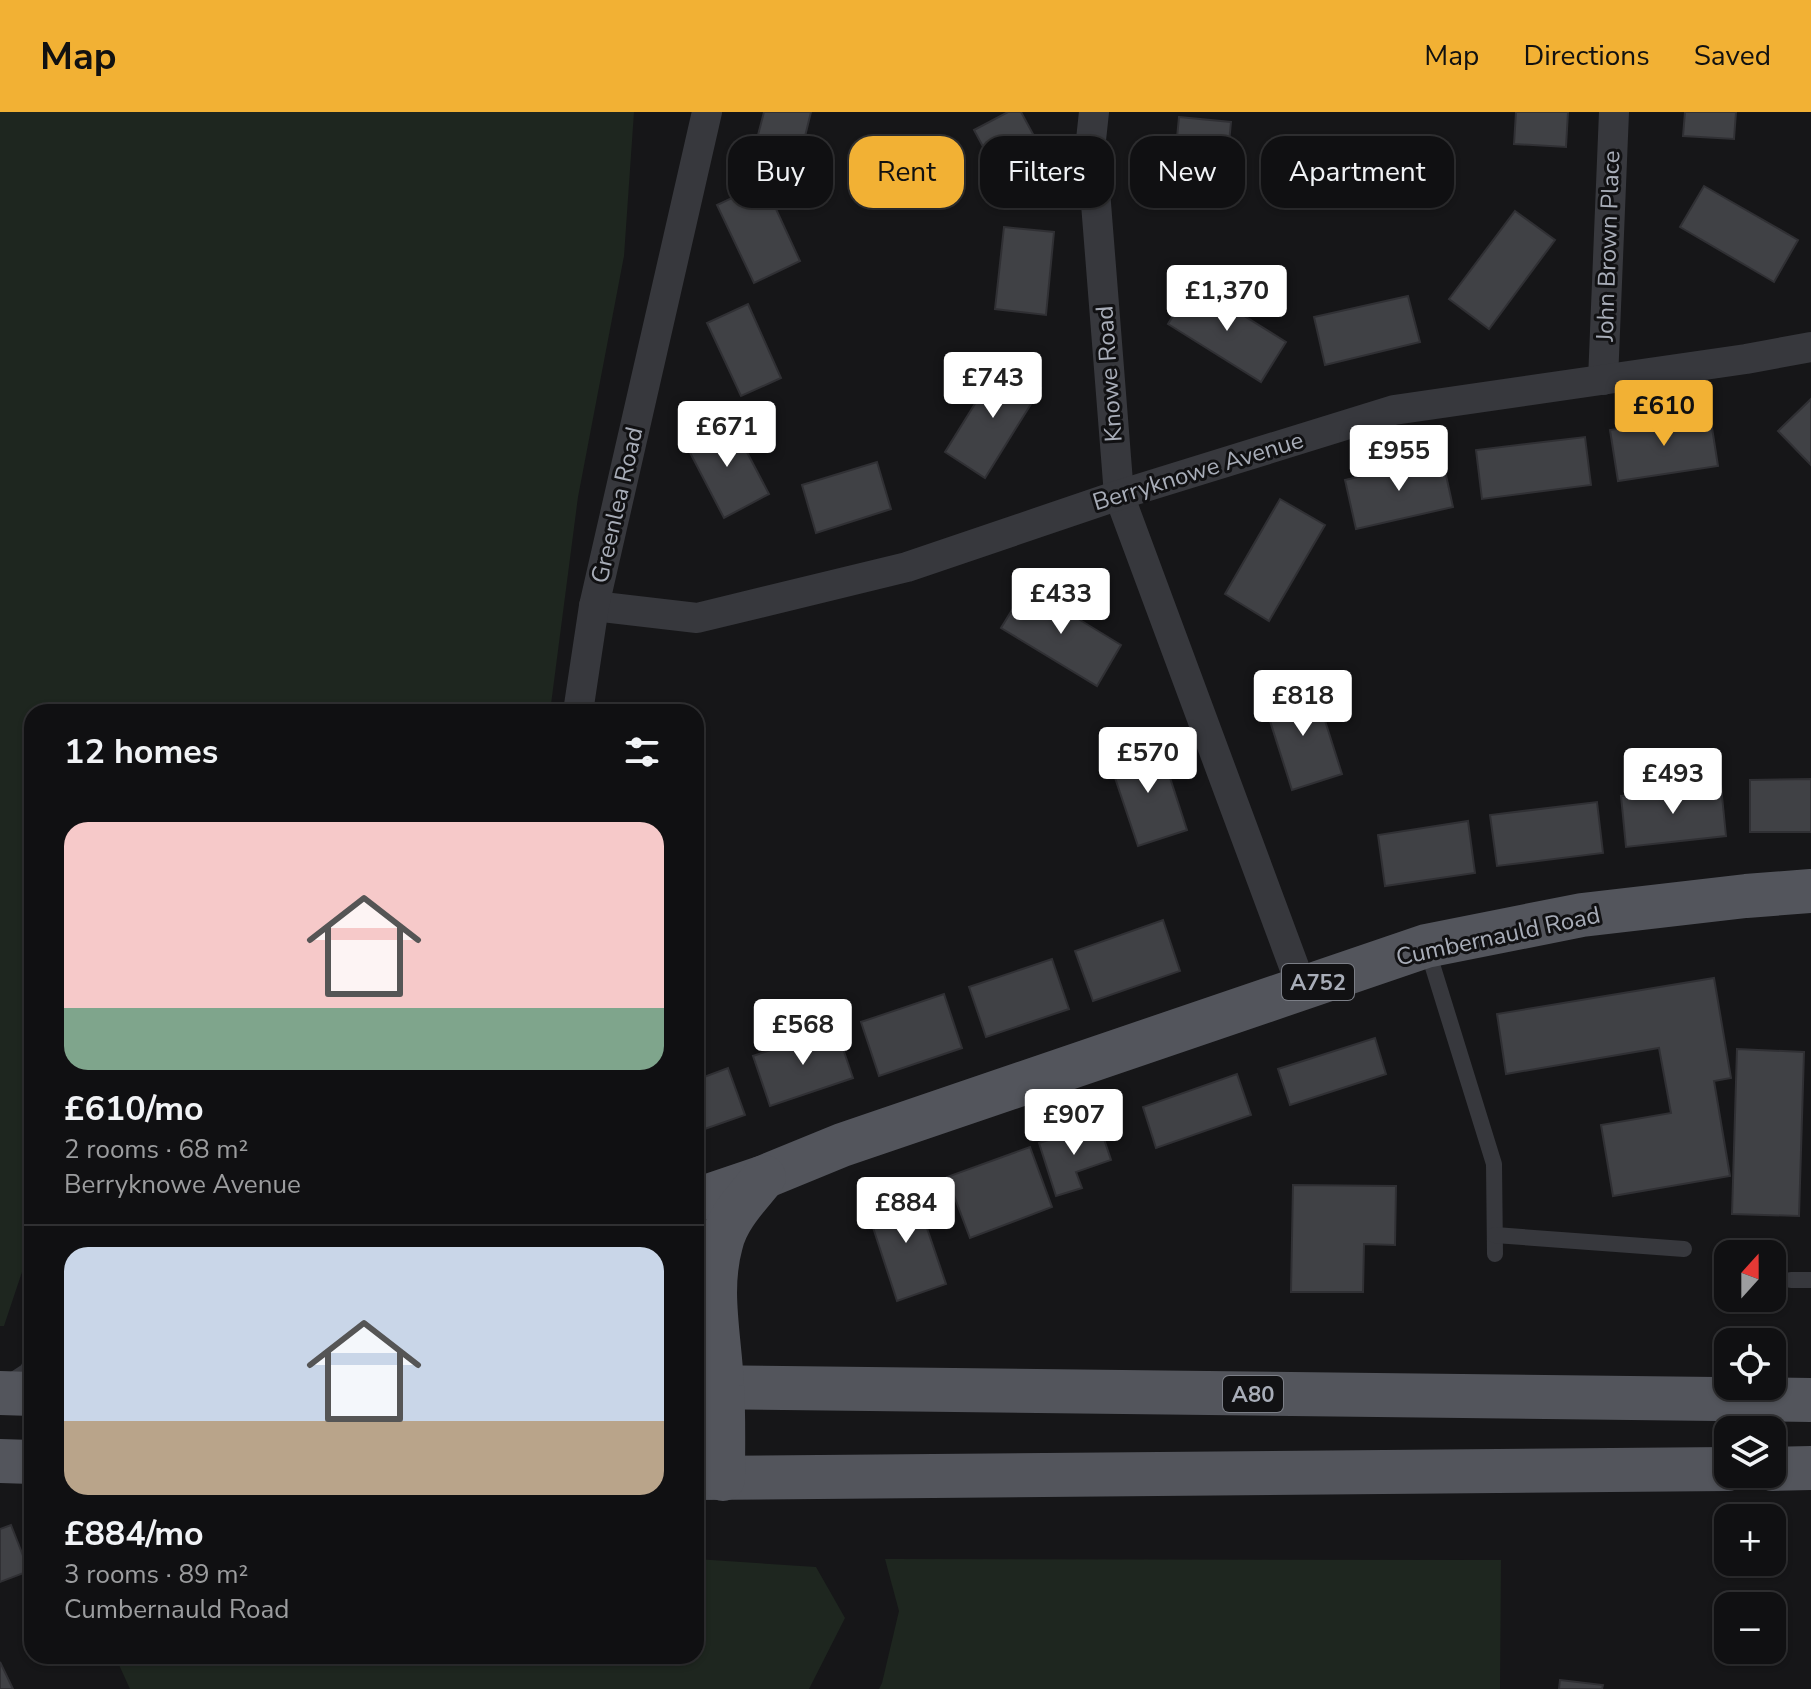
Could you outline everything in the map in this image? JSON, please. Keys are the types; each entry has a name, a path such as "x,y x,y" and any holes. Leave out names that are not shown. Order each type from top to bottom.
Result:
{"main road":[{"name":"Cumbernauld Road","path":"704,1197 842,1145 1426,946 1582,915 1811,891"},
{"name":"A752","path":"710,1479 709,1387 716,1270 721,1241 739,1208 764,1177"},
{"name":"A80","path":"709,1387 1811,1400"},
{"path":"0,1391 24,1393"},
{"path":"0,1461 24,1462"},
{"path":"1786,1469 1811,1468"},
{"path":"710,1479 1714,1469"}],"street":[{"name":"Greenlea Road","path":"579,704 594,606 707,112"},
{"name":"Knowe Road","path":"1094,112 1091,140 1119,495 1302,988"},
{"name":"John Brown Place","path":"1603,380 1614,112"},
{"name":"Berryknowe Avenue","path":"594,606 697,618 907,567 1119,495 1394,410 1811,347"}],"lane":[{"path":"1426,946 1494,1164 1495,1254"},
{"path":"1495,1235 1684,1249"},
{"path":"1791,1280 1811,1280"},
{"path":"0,1391 24,1373"}],"shaded area":[{"path":"0,112 634,112 624,256 578,497 551,704 24,704 24,1266 4,1326 0,1326"},
{"path":"885,1559 1501,1560 1500,1689 879,1689 899,1611"},
{"path":"704,1560 816,1567 845,1618 809,1689 130,1689 119,1664 704,1664"}],"building":[{"path":"764,112 811,112 805,136 758,136"},
{"path":"1008,112 1021,112 1034,136 980,136 980,141 974,130"},
{"path":"1516,112 1568,112 1566,147 1514,144"},
{"path":"1685,112 1736,112 1734,139 1683,136"},
{"path":"1179,117 1231,122 1230,136 1177,136"},
{"path":"1704,186 1798,240 1774,282 1680,227"},
{"path":"728,200 728,208 776,208 800,261 754,283 717,205"},
{"path":"1515,211 1555,240 1489,329 1449,299"},
{"path":"1004,227 1054,232 1046,315 995,309"},
{"path":"1193,284 1286,342 1261,382 1168,324"},
{"path":"1408,296 1420,342 1325,365 1314,317"},
{"path":"748,304 781,378 741,396 707,323"},
{"path":"1001,362 1041,388 985,478 945,452"},
{"path":"1811,399 1811,465 1778,431"},
{"path":"1710,415 1718,466 1618,481 1610,430"},
{"path":"730,420 769,494 724,518 685,443"},
{"path":"1585,437 1591,485 1482,499 1476,450"},
{"path":"1442,457 1453,507 1356,529 1345,480"},
{"path":"877,462 891,509 816,533 802,485"},
{"path":"1280,499 1325,525 1269,621 1225,594"},
{"path":"1026,587 1121,645 1097,686 1001,628"},
{"path":"1314,686 1342,774 1292,790 1264,702"},
{"path":"1159,744 1187,830 1138,846 1109,760"},
{"path":"1811,779 1811,832 1750,832 1750,780"},
{"path":"1721,786 1726,836 1626,847 1621,796"},
{"path":"1597,802 1603,853 1497,866 1490,815"},
{"path":"1468,821 1475,873 1385,886 1378,835"},
{"path":"1163,920 1180,971 1093,1001 1075,951"},
{"path":"1052,959 1069,1009 986,1037 969,987"},
{"path":"1714,978 1731,1078 1714,1081 1730,1176 1613,1196 1601,1125 1671,1113 1659,1048 1506,1074 1497,1014"},
{"path":"944,994 962,1048 879,1076 861,1022"},
{"path":"836,1028 853,1078 770,1106 753,1056"},
{"path":"1375,1038 1386,1074 1290,1105 1278,1069"},
{"path":"1737,1049 1804,1052 1799,1216 1732,1214"},
{"path":"728,1068 745,1115 704,1129 704,1077"},
{"path":"1237,1074 1251,1115 1156,1148 1143,1107"},
{"path":"1099,1124 1111,1160 1076,1172 1082,1188 1056,1196 1039,1143"},
{"path":"1030,1147 1052,1207 970,1238 947,1177"},
{"path":"1293,1185 1396,1186 1395,1245 1364,1244 1363,1292 1291,1292"},
{"path":"914,1190 946,1284 897,1301 866,1206"},
{"path":"11,1525 24,1558 24,1573 0,1582 0,1529"},
{"path":"0,1662 13,1689 0,1689"},
{"path":"1560,1680 1603,1685 1602,1689 1559,1689"}]}
